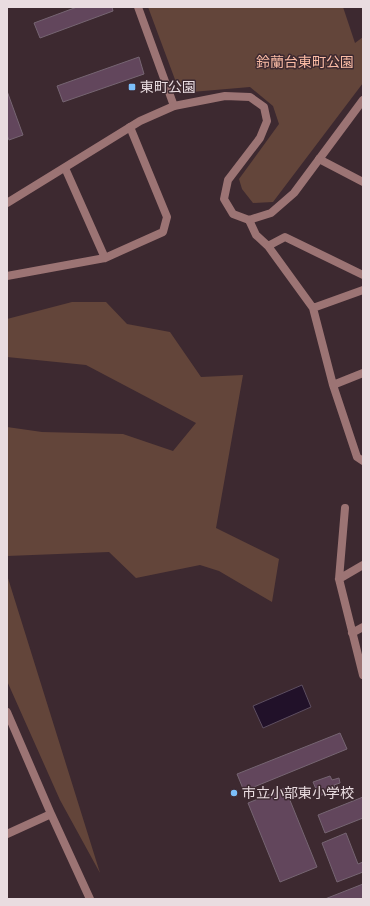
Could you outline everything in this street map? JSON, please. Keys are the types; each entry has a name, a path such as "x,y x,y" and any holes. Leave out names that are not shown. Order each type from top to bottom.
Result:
{"street":[{"path":"138,7 174,106"},
{"path":"7,203 140,121 174,106 225,96 250,97 264,107 267,121 260,138 228,180 224,199 233,214 249,220 270,213 294,193 363,100"},
{"path":"7,276 106,258 163,232 168,217 130,127"},
{"path":"320,159 363,182"},
{"path":"65,168 106,258"},
{"path":"249,220 256,234 268,246 313,308 333,385 361,458"},
{"path":"268,246 285,238 363,275"},
{"path":"313,308 363,290"},
{"path":"333,385 363,373"},
{"path":"345,508 339,579 363,675"},
{"path":"339,579 363,564"},
{"path":"352,633 363,627"},
{"path":"7,712 90,899"},
{"path":"7,834 51,814"}],"green space":[{"name":"鈴蘭台東町公園","path":"148,7 343,7 355,43 363,37 363,83 273,202 253,203 242,189 239,179 279,124 273,106 250,87 180,93"},
{"path":"72,302 106,302 127,324 170,332 201,377 243,375 216,528 279,559 272,602 219,571 200,565 136,578 109,552 7,556 7,427 42,432 123,434 173,451 196,423 86,365 7,357 7,319"},
{"path":"7,575 100,873 60,800 7,681"}],"shaded area":[{"path":"302,685 311,707 263,728 253,706"}],"building":[{"path":"77,7 112,7 113,11 40,38 34,23"},
{"path":"139,57 144,74 63,102 57,86"},
{"path":"7,91 23,135 9,140 7,135"},
{"path":"340,733 347,749 244,791 237,774"},
{"path":"330,776 332,780 339,778 340,783 334,785 335,790 319,796 313,782"},
{"path":"285,788 317,867 280,882 248,803"},
{"path":"363,797 363,818 325,833 318,815"},
{"path":"346,833 358,864 363,862 363,872 337,882 322,843"},
{"path":"363,884 363,899 325,899"}],"place":[{"name":"東町公園","path":"132,87"},
{"name":"市立小部東小学校","path":"234,793"}]}
